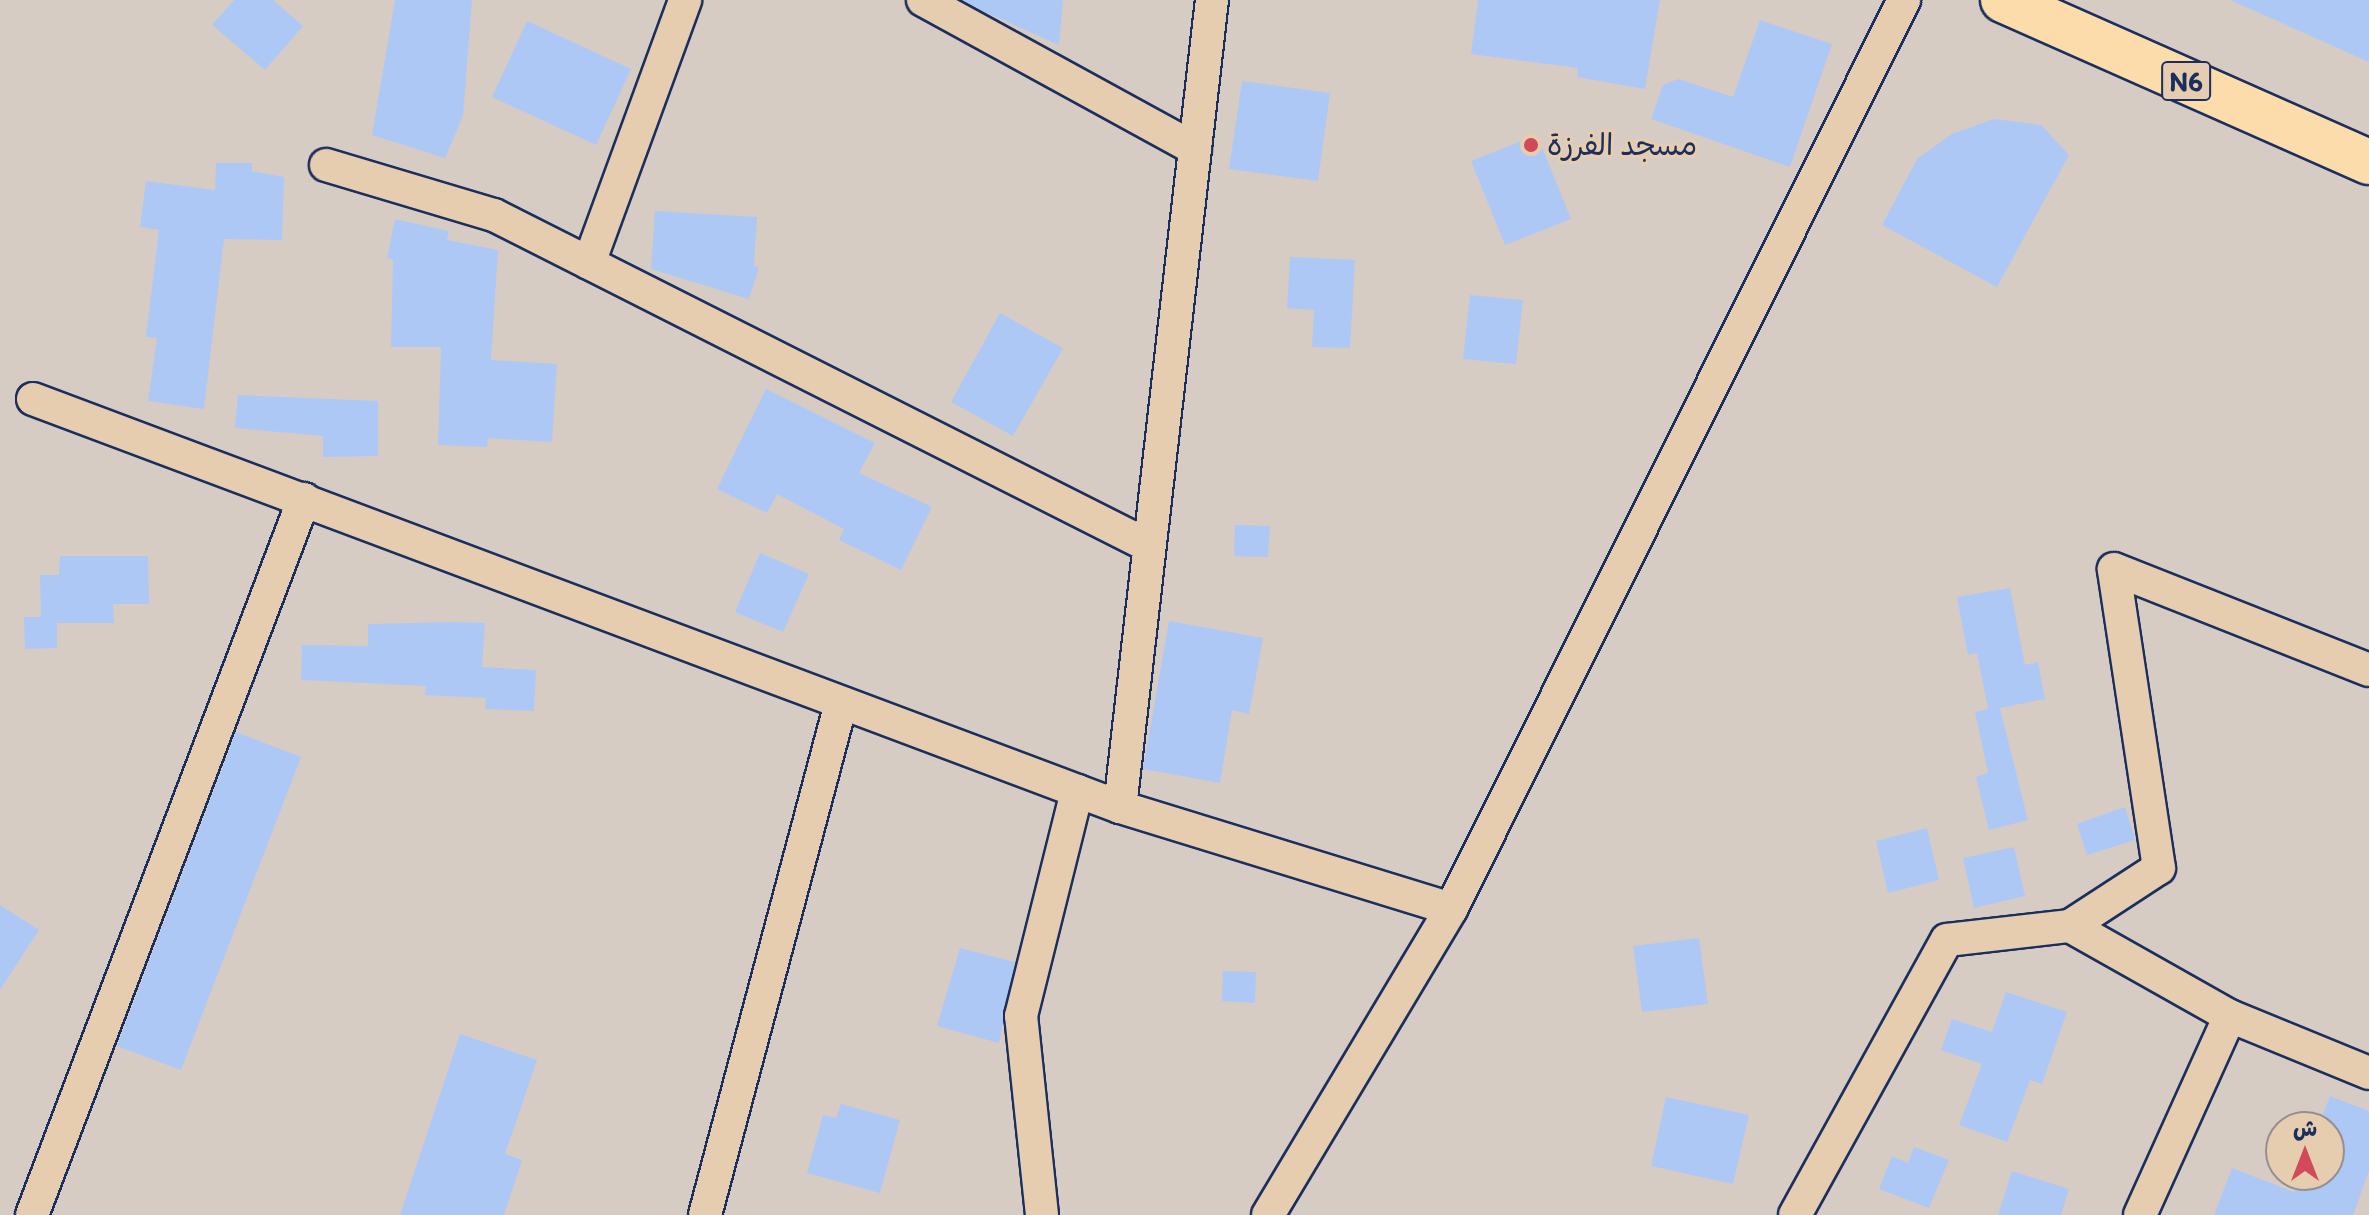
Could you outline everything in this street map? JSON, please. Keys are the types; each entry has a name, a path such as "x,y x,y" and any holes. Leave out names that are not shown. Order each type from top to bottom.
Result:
{"main road":[{"name":"N6","path":"2003,0 2369,162"}],"street":[{"path":"589,263 685,0"},
{"path":"923,0 1195,149"},
{"path":"1120,807 1212,0"},
{"path":"1268,1215 1451,909 1904,0"},
{"path":"326,165 494,215 1149,546"},
{"path":"33,399 1120,807 1451,909"},
{"path":"32,1215 304,499"},
{"path":"1795,1215 1947,940 2070,926 2159,868 2114,569 2369,670"},
{"path":"705,1215 841,703"},
{"path":"1042,1215 1021,1016 1077,791"},
{"path":"2070,926 2230,1016 2369,1073"},
{"path":"2140,1215 2230,1016"}],"building":[{"path":"234,0 273,0 303,26 265,70 212,25"},
{"path":"395,0 472,0 463,116 445,158 372,135"},
{"path":"963,0 1063,0 1059,45 978,9"},
{"path":"1478,0 1660,0 1645,89 1577,77 1578,68 1471,54"},
{"path":"2230,0 2369,0 2369,62"},
{"path":"1760,20 1832,44 1790,167 1651,119 1663,85 1678,79 1733,97"},
{"path":"527,21 631,69 596,145 492,97"},
{"path":"1242,81 1330,93 1318,181 1229,169"},
{"path":"1994,119 2041,125 2069,155 1997,287 1882,225 1917,159 1952,134"},
{"path":"1537,135 1571,219 1505,245 1471,161"},
{"path":"216,163 252,163 252,171 284,177 282,240 224,239 204,409 148,401 157,338 146,337 159,230 140,227 146,181 215,190"},
{"path":"655,211 757,217 754,266 759,268 749,299 651,269"},
{"path":"395,219 449,231 447,240 498,250 491,360 557,364 552,442 488,438 487,447 438,445 441,347 391,347 393,260 387,258"},
{"path":"1290,257 1355,260 1350,348 1312,347 1314,310 1287,308"},
{"path":"1470,295 1523,300 1516,364 1463,359"},
{"path":"1000,313 1063,348 1013,436 951,402"},
{"path":"766,389 875,443 859,473 932,507 901,570 839,540 844,529 777,494 767,513 717,489"},
{"path":"238,395 378,401 378,456 323,457 323,436 235,428"},
{"path":"1235,525 1270,526 1268,557 1234,556"},
{"path":"760,553 809,574 783,632 735,612"},
{"path":"60,556 148,556 149,604 113,604 114,623 57,623 57,648 25,649 24,617 41,617 40,575 59,575"},
{"path":"2010,588 2025,665 2038,662 2045,699 2000,708 2028,820 1989,830 1976,777 1988,773 1975,712 1988,709 1977,653 1968,655 1957,597"},
{"path":"1169,621 1263,638 1249,714 1232,710 1220,783 1143,769"},
{"path":"485,623 482,667 536,670 534,711 485,709 486,698 425,695 426,686 301,680 302,645 368,646 368,624"},
{"path":"236,732 301,757 181,1070 117,1046"},
{"path":"2125,807 2135,840 2087,855 2077,824"},
{"path":"1927,828 1939,880 1888,893 1876,841"},
{"path":"2014,847 2025,896 1974,908 1963,858"},
{"path":"0,905 39,930 0,990"},
{"path":"1699,938 1708,1004 1642,1012 1633,946"},
{"path":"960,948 1015,962 999,1043 937,1026"},
{"path":"1223,971 1256,972 1255,1003 1222,1001"},
{"path":"2006,992 2067,1012 2042,1084 2030,1080 2007,1142 1959,1125 1982,1064 1941,1050 1952,1019 1992,1032"},
{"path":"460,1034 537,1060 505,1154 522,1160 504,1215 400,1215"},
{"path":"2330,1096 2369,1111 2369,1171 2353,1215 2214,1215 2232,1168 2265,1181 2265,1191 2345,1191 2345,1111 2324,1111"},
{"path":"1666,1097 1749,1115 1733,1184 1651,1166"},
{"path":"841,1104 900,1120 880,1193 807,1173 823,1115 836,1118"},
{"path":"1914,1147 1949,1160 1929,1208 1879,1189 1892,1156 1908,1163"},
{"path":"2012,1171 2069,1189 2061,1215 1998,1215"}],"place":[{"name":"مسجد الفرزة","path":"1531,145"}]}
